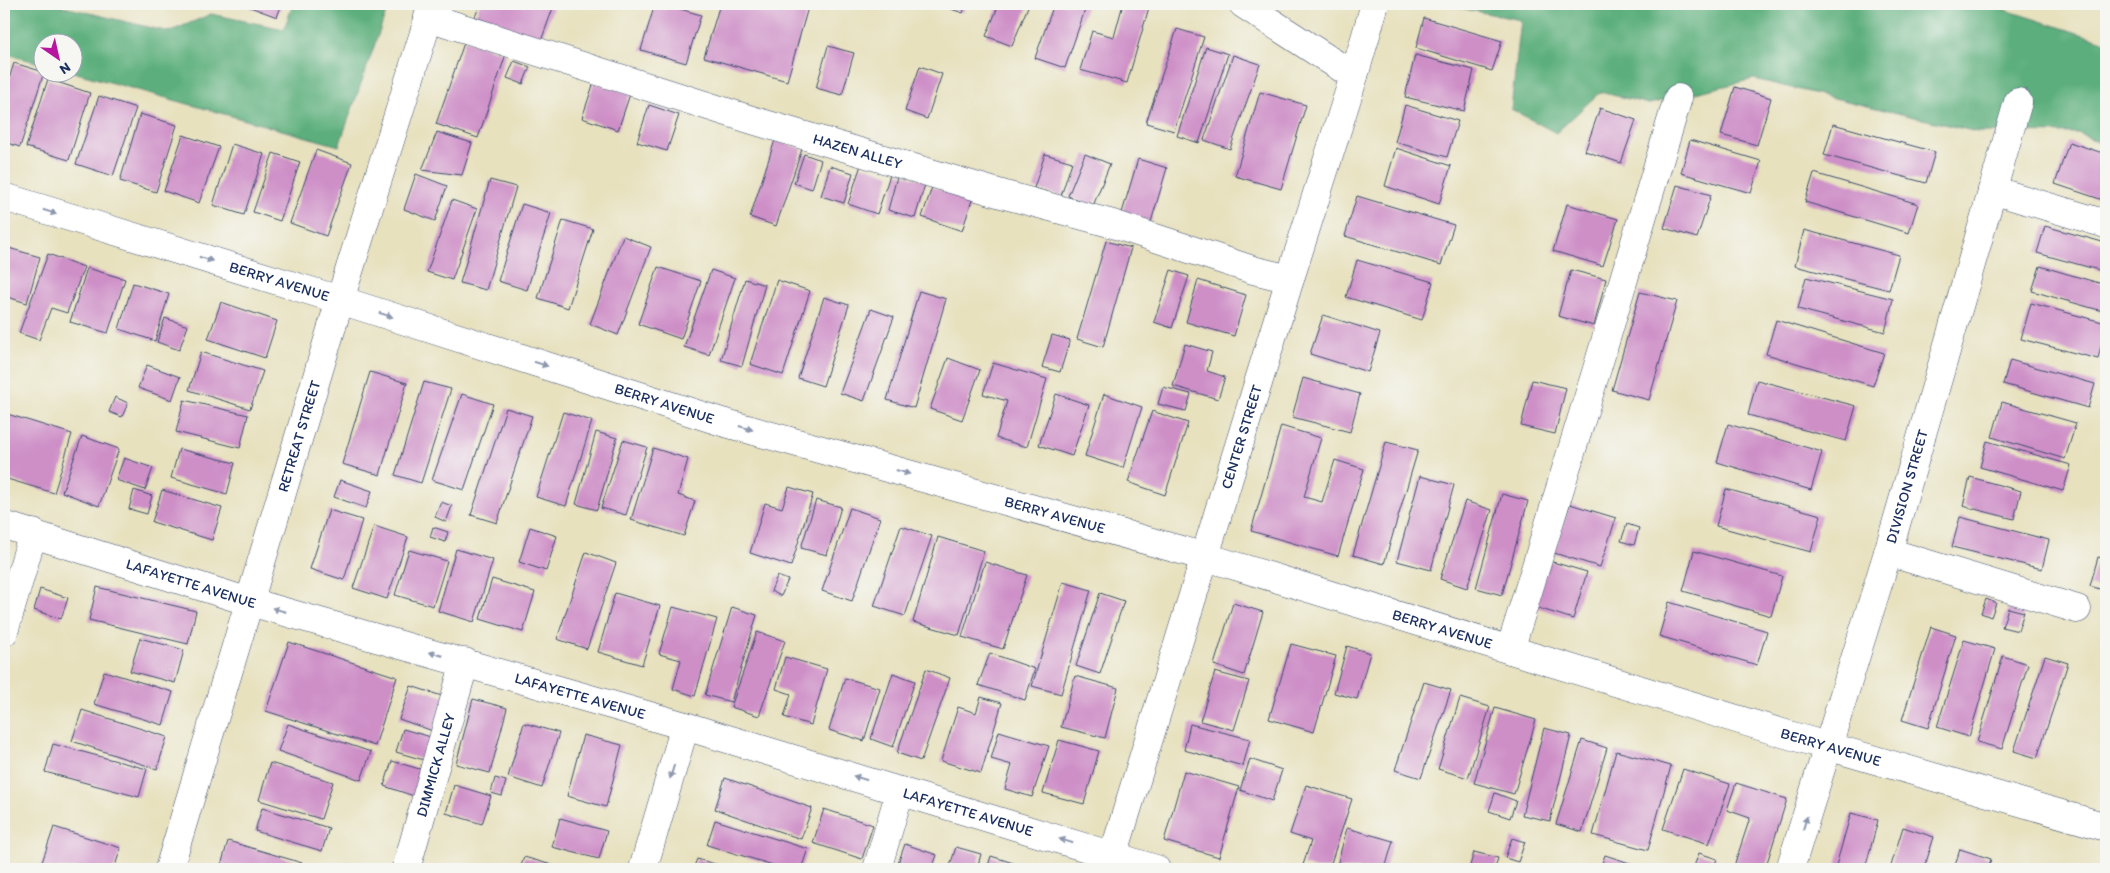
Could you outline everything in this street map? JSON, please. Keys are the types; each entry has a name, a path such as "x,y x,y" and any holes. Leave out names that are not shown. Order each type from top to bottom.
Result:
{"street":[{"path":"1243,4 1354,76"},
{"name":"CENTER STREET","path":"1111,862 1375,4"},
{"name":"HAZEN ALLEY","path":"430,10 752,120 1005,195 1113,224 1253,270 1290,279"},
{"name":"RETREAT STREET","path":"169,869 340,300 430,10"},
{"path":"1510,650 1678,98"},
{"name":"DIVISION STREET","path":"1790,869 1888,552 2018,102"},
{"path":"1992,190 2106,224"},
{"name":"BERRY AVENUE","path":"4,197 340,300 722,422 1206,556 1829,747 2106,827"},
{"name":"LAFAYETTE AVENUE","path":"4,525 250,602 465,662 900,791 1111,862 1156,869"},
{"path":"4,632 33,533"},
{"path":"1888,552 2077,609"},
{"name":"DIMMICK ALLEY","path":"406,869 465,662"},
{"path":"643,869 685,726"},
{"path":"876,869 900,791"}],"green space":[{"path":"4,4 52,4 169,32 211,14 284,29 293,4 389,4 339,146 82,75 82,32 32,32 32,61 4,53"},
{"path":"1440,4 1987,4 2106,42 2106,145 2078,133 1977,132 1754,79 1649,104 1600,92 1556,133 1511,109 1521,20"}],"building":[{"path":"242,4 282,4 277,17"},
{"path":"480,4 541,4 553,8 541,41 475,17"},
{"path":"655,4 663,4 701,15 686,63 641,50"},
{"path":"720,4 809,4 787,81 704,57"},
{"path":"936,4 966,4 963,13"},
{"path":"999,4 1029,4 1012,46 986,36"},
{"path":"1054,4 1087,4 1065,68 1035,58"},
{"path":"1123,4 1150,4 1127,83 1080,70 1092,31 1114,37"},
{"path":"1424,18 1502,41 1492,71 1416,48"},
{"path":"1177,29 1204,37 1174,131 1146,123"},
{"path":"465,40 506,54 478,138 436,124"},
{"path":"828,46 854,53 842,95 816,88"},
{"path":"1206,47 1228,54 1199,143 1177,136"},
{"path":"1233,55 1260,64 1230,149 1204,140"},
{"path":"1415,55 1474,70 1464,111 1405,97"},
{"path":"514,61 530,67 523,84 507,78"},
{"path":"14,63 32,68 32,82 41,82 20,147 4,142 4,95"},
{"path":"920,66 942,74 927,119 905,111"},
{"path":"47,82 57,82 90,93 69,160 26,147"},
{"path":"594,82 630,94 618,130 582,118"},
{"path":"1735,87 1771,98 1757,145 1721,135"},
{"path":"1260,92 1306,105 1281,189 1235,176"},
{"path":"99,96 136,108 113,176 76,164"},
{"path":"649,105 679,115 667,151 637,142"},
{"path":"1405,105 1458,121 1447,157 1395,142"},
{"path":"1600,108 1636,120 1621,163 1585,151"},
{"path":"140,114 177,125 156,192 120,181"},
{"path":"1833,124 1935,152 1926,183 1824,155"},
{"path":"437,132 472,143 462,175 422,170"},
{"path":"183,135 219,147 199,203 164,191"},
{"path":"775,140 802,149 776,226 750,217"},
{"path":"1690,140 1761,161 1751,193 1681,173"},
{"path":"2069,142 2106,154 2106,201 2055,184"},
{"path":"232,144 264,154 244,215 213,205"},
{"path":"1396,148 1451,166 1439,204 1385,186"},
{"path":"316,150 352,163 326,236 290,223"},
{"path":"273,153 300,162 280,221 253,212"},
{"path":"804,154 821,160 812,189 794,183"},
{"path":"1045,154 1072,162 1061,196 1034,188"},
{"path":"1085,154 1110,164 1093,206 1068,196"},
{"path":"1138,159 1167,168 1151,222 1122,213"},
{"path":"861,165 890,175 877,214 848,204"},
{"path":"830,166 853,173 844,203 821,196"},
{"path":"898,173 926,181 915,218 888,210"},
{"path":"1814,173 1918,204 1909,233 1805,202"},
{"path":"416,174 447,186 435,221 404,209"},
{"path":"490,180 516,187 486,290 460,283"},
{"path":"1677,185 1711,195 1697,238 1664,228"},
{"path":"932,187 972,200 962,231 922,217"},
{"path":"1357,196 1454,225 1441,265 1345,236"},
{"path":"452,200 477,209 452,280 427,272"},
{"path":"522,204 551,213 527,290 498,281"},
{"path":"1567,204 1618,219 1603,266 1553,251"},
{"path":"563,220 593,229 568,308 538,298"},
{"path":"2045,226 2106,243 2106,272 2037,253"},
{"path":"1804,230 1899,255 1889,290 1795,266"},
{"path":"623,236 651,247 618,335 590,324"},
{"path":"1106,241 1131,248 1103,347 1077,339"},
{"path":"5,247 40,257 27,303 4,296"},
{"path":"48,254 84,267 67,313 51,308 39,340 19,333"},
{"path":"1357,260 1433,282 1422,320 1346,297"},
{"path":"2040,266 2106,285 2106,312 2032,291"},
{"path":"658,267 701,281 681,339 638,324"},
{"path":"87,268 125,279 108,333 70,322"},
{"path":"711,270 735,278 709,355 684,347"},
{"path":"1171,270 1189,276 1172,328 1154,322"},
{"path":"1571,270 1606,279 1594,326 1558,316"},
{"path":"1806,277 1893,299 1885,332 1798,309"},
{"path":"745,279 765,285 742,366 721,360"},
{"path":"777,280 810,291 783,375 750,364"},
{"path":"1198,280 1246,295 1234,336 1186,322"},
{"path":"133,283 169,294 155,341 119,329"},
{"path":"919,291 946,299 914,408 887,400"},
{"path":"1640,292 1677,301 1649,400 1612,390"},
{"path":"824,297 849,305 823,386 798,378"},
{"path":"221,302 277,321 265,358 208,339"},
{"path":"2031,303 2106,323 2098,359 2021,339"},
{"path":"871,309 894,317 864,401 840,393"},
{"path":"1323,315 1380,333 1368,372 1310,354"},
{"path":"165,318 188,326 179,350 157,342"},
{"path":"1776,320 1884,353 1873,386 1766,354"},
{"path":"1052,335 1070,340 1060,372 1042,367"},
{"path":"1185,344 1212,352 1207,371 1225,377 1218,399 1173,386"},
{"path":"201,352 263,371 250,409 189,390"},
{"path":"948,358 980,370 962,420 930,409"},
{"path":"2010,360 2095,384 2088,408 2003,384"},
{"path":"993,363 1047,379 1027,447 996,438 1007,401 983,394"},
{"path":"147,365 180,377 172,400 138,388"},
{"path":"370,372 407,383 380,475 342,464"},
{"path":"1303,378 1360,394 1350,432 1292,417"},
{"path":"1532,380 1566,388 1555,434 1521,426"},
{"path":"1757,380 1856,406 1846,441 1748,415"},
{"path":"424,382 451,389 421,483 395,475"},
{"path":"1163,387 1191,394 1186,411 1158,404"},
{"path":"462,394 493,404 464,490 432,480"},
{"path":"1056,394 1089,405 1072,456 1039,445"},
{"path":"1104,394 1142,407 1123,468 1085,456"},
{"path":"115,397 128,403 122,417 109,412"},
{"path":"184,400 248,415 240,448 176,432"},
{"path":"2002,402 2076,423 2065,459 1992,437"},
{"path":"506,408 532,416 497,523 471,515"},
{"path":"1152,411 1188,423 1165,495 1128,482"},
{"path":"563,412 592,421 566,506 536,497"},
{"path":"4,413 72,434 54,493 4,478"},
{"path":"1728,424 1822,452 1811,490 1717,462"},
{"path":"1281,426 1321,438 1304,497 1322,502 1335,460 1364,469 1338,556 1251,531"},
{"path":"596,432 617,438 597,510 576,504"},
{"path":"82,436 119,449 99,506 62,492"},
{"path":"623,440 647,447 626,515 601,508"},
{"path":"1987,441 2071,465 2063,491 1980,467"},
{"path":"1386,442 1418,450 1384,564 1353,555"},
{"path":"653,448 688,459 678,495 695,501 684,536 631,520"},
{"path":"179,449 235,463 227,494 171,478"},
{"path":"124,458 153,468 145,490 116,480"},
{"path":"1420,476 1454,485 1431,570 1397,561"},
{"path":"1970,477 2021,491 2014,519 1963,506"},
{"path":"340,480 372,491 366,508 334,497"},
{"path":"789,487 813,494 791,566 750,553 765,503 782,508"},
{"path":"1726,489 1821,515 1811,552 1716,526"},
{"path":"134,490 152,496 147,514 129,509"},
{"path":"162,490 222,508 212,540 152,522"},
{"path":"1502,494 1528,501 1502,595 1476,588"},
{"path":"816,500 841,507 827,555 801,548"},
{"path":"1465,501 1492,510 1467,588 1440,579"},
{"path":"441,502 452,506 446,522 435,517"},
{"path":"1570,504 1616,518 1600,567 1554,553"},
{"path":"850,508 880,518 852,601 822,591"},
{"path":"329,510 362,520 344,580 310,569"},
{"path":"1960,517 2049,540 2042,569 1952,547"},
{"path":"1627,524 1639,528 1634,545 1621,541"},
{"path":"374,526 408,537 387,599 353,588"},
{"path":"901,526 932,536 905,616 874,606"},
{"path":"433,527 448,532 445,542 430,537"},
{"path":"530,527 557,536 546,571 519,562"},
{"path":"938,537 984,551 959,635 913,622"},
{"path":"456,549 493,560 474,622 438,611"},
{"path":"409,550 447,561 433,606 395,595"},
{"path":"1694,551 1782,576 1771,616 1683,591"},
{"path":"586,552 616,563 587,649 557,639"},
{"path":"2098,557 2106,559 2106,591 2090,586"},
{"path":"1549,561 1587,572 1573,619 1535,607"},
{"path":"985,562 1027,575 1003,649 962,637"},
{"path":"777,576 788,580 781,596 771,591"},
{"path":"492,579 535,592 523,632 480,619"},
{"path":"1063,582 1091,590 1061,694 1032,686"},
{"path":"97,587 196,611 188,644 89,620"},
{"path":"40,589 68,598 61,619 34,610"},
{"path":"615,593 660,606 642,665 598,652"},
{"path":"1100,593 1124,601 1100,674 1076,666"},
{"path":"1986,599 1996,603 1991,617 1981,613"},
{"path":"1669,602 1767,631 1757,665 1659,636"},
{"path":"1233,603 1263,612 1244,675 1214,665"},
{"path":"673,607 717,619 695,696 673,689 681,660 659,654"},
{"path":"732,607 757,615 731,702 705,695"},
{"path":"2008,608 2024,612 2018,631 2002,627"},
{"path":"1931,627 1956,635 1928,728 1902,720"},
{"path":"757,632 785,641 759,716 731,707"},
{"path":"140,638 184,650 175,683 130,671"},
{"path":"1964,640 1995,649 1969,737 1937,727"},
{"path":"289,642 397,677 375,746 266,711"},
{"path":"1291,644 1336,656 1314,732 1269,719"},
{"path":"1347,646 1370,653 1357,699 1334,693"},
{"path":"990,653 1035,669 1025,700 978,685"},
{"path":"2003,656 2028,664 2002,749 1977,742"},
{"path":"2045,656 2068,663 2037,758 2014,751"},
{"path":"785,657 827,669 811,725 784,717 791,694 776,689"},
{"path":"926,669 950,678 921,761 897,753"},
{"path":"104,671 173,692 163,725 94,704"},
{"path":"1215,672 1249,681 1234,730 1200,721"},
{"path":"893,673 915,681 893,747 871,739"},
{"path":"1075,676 1118,688 1105,738 1061,727"},
{"path":"845,678 880,688 864,741 829,730"},
{"path":"1424,682 1451,690 1421,778 1395,770"},
{"path":"411,686 445,697 433,731 399,719"},
{"path":"981,697 1002,703 981,773 941,761 958,707 976,713"},
{"path":"1460,698 1490,707 1468,778 1438,769"},
{"path":"473,699 507,708 490,773 456,764"},
{"path":"1495,708 1536,720 1514,794 1474,783"},
{"path":"82,710 167,737 157,769 72,741"},
{"path":"524,723 559,733 542,788 508,777"},
{"path":"288,724 371,752 361,780 278,751"},
{"path":"1190,724 1250,739 1243,766 1184,750"},
{"path":"1544,728 1571,735 1550,821 1522,815"},
{"path":"403,729 431,737 424,760 396,752"},
{"path":"999,731 1049,746 1032,797 1005,789 1012,765 991,759"},
{"path":"583,735 622,745 606,807 567,796"},
{"path":"1059,740 1099,751 1084,804 1043,793"},
{"path":"1582,740 1607,748 1582,832 1556,824"},
{"path":"53,744 147,769 139,797 45,772"},
{"path":"1616,751 1671,766 1648,850 1593,835"},
{"path":"1250,759 1282,770 1272,801 1240,790"},
{"path":"392,761 423,770 414,796 384,786"},
{"path":"270,763 333,782 321,819 259,800"},
{"path":"1683,769 1730,784 1709,844 1663,829"},
{"path":"1184,771 1239,787 1219,857 1164,841"},
{"path":"495,778 506,781 502,796 491,793"},
{"path":"725,778 812,808 801,839 715,809"},
{"path":"1736,783 1787,799 1765,869 1733,869 1750,818 1727,810"},
{"path":"454,785 491,796 482,824 446,813"},
{"path":"1306,785 1352,799 1329,869 1315,869 1303,865 1311,841 1290,834"},
{"path":"1495,793 1516,801 1510,818 1489,811"},
{"path":"262,808 329,828 322,851 255,831"},
{"path":"824,809 873,825 862,859 813,843"},
{"path":"1851,813 1878,820 1865,869 1835,869"},
{"path":"560,818 607,831 599,859 552,847"},
{"path":"715,820 808,849 801,869 786,869 707,845"},
{"path":"54,827 121,848 114,869 40,868"},
{"path":"1903,827 1934,837 1924,869 1890,869"},
{"path":"1347,828 1393,841 1385,869 1336,869"},
{"path":"1512,838 1525,842 1518,862 1505,858"},
{"path":"228,841 319,868 319,869 220,869"},
{"path":"905,844 937,855 932,869 896,869"},
{"path":"956,847 981,854 977,869 949,869"},
{"path":"1960,849 1991,859 1988,869 1954,869"},
{"path":"1474,852 1498,858 1495,869 1469,869"},
{"path":"1699,853 1717,859 1713,869 1693,869"},
{"path":"1605,855 1648,869 1600,869"},
{"path":"991,856 1032,869 987,869"},
{"path":"524,857 566,869 520,869"},
{"path":"697,859 733,869 693,869"}]}
